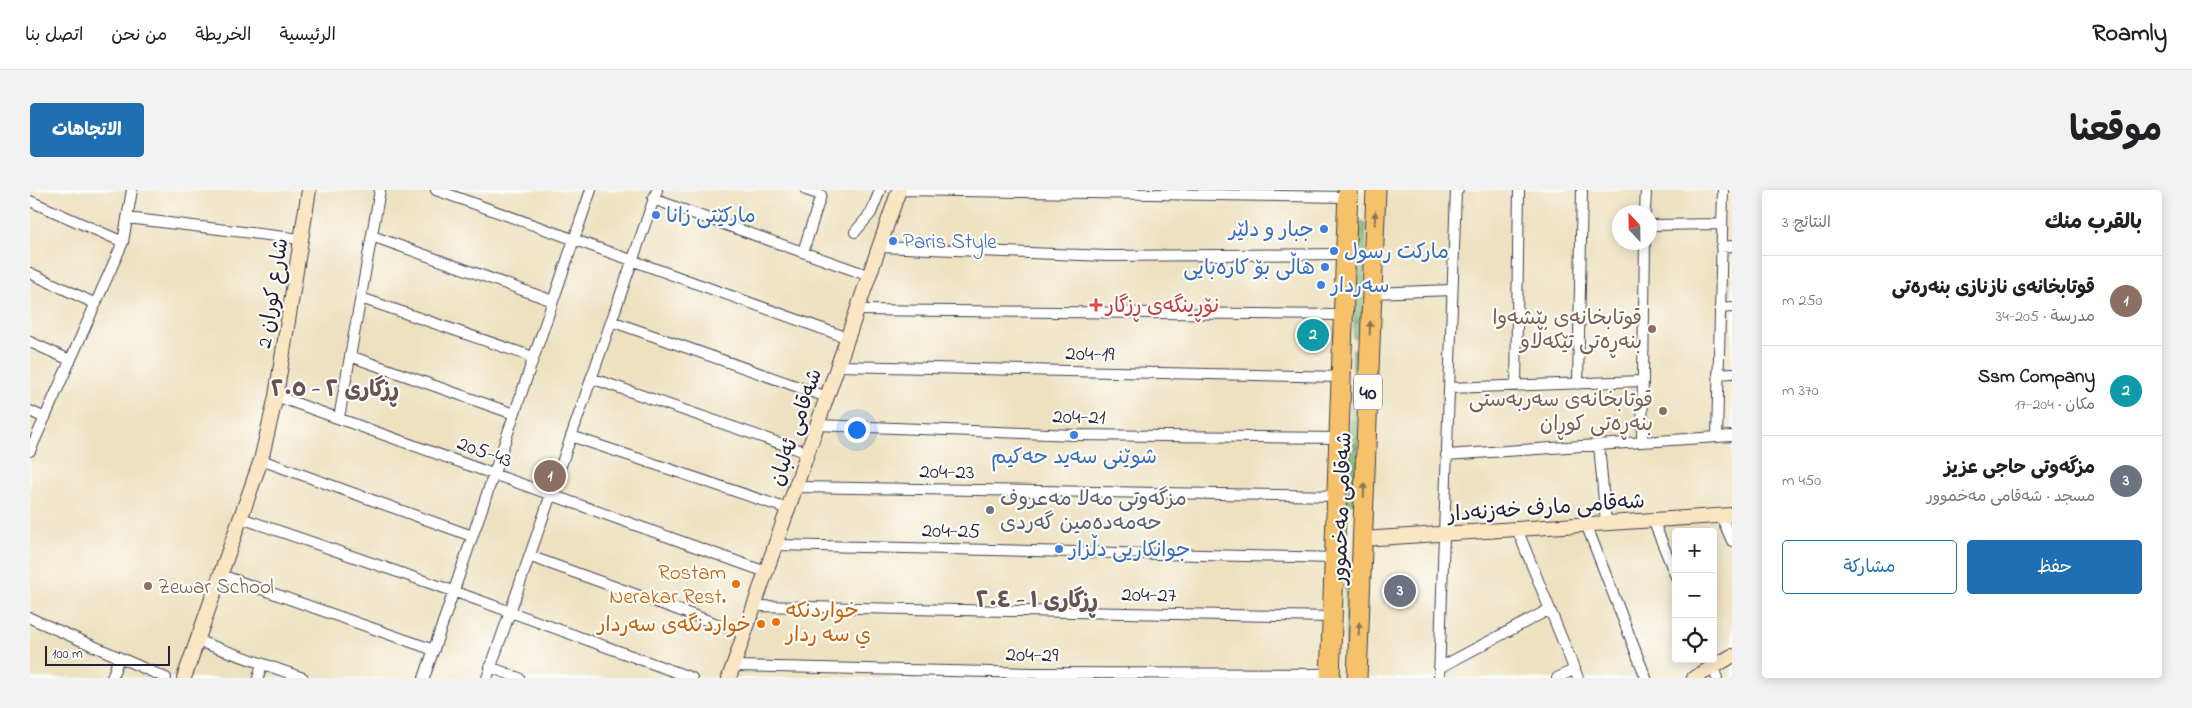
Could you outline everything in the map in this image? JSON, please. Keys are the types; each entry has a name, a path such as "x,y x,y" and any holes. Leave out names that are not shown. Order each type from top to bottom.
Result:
{"highway":[{"name":"شەقامی مەخموور","path":"1357,678 1376,190"},
{"name":"شەقامی مەخموور","path":"1330,676 1348,194"}],"street":[{"path":"30,451 123,242 132,190"},
{"name":"شارع كوران 2","path":"184,678 261,460 276,396 309,190"},
{"path":"339,418 380,190"},
{"path":"436,190 848,338"},
{"path":"424,678 591,190"},
{"path":"803,252 821,195 806,190"},
{"path":"855,232 871,213 880,190"},
{"path":"899,190 1348,194"},
{"name":"شەقامی ئەلبان","path":"732,672 899,190"},
{"path":"1439,673 1457,190"},
{"path":"1516,386 1519,190"},
{"path":"1578,384 1582,190"},
{"path":"1645,205 1646,190"},
{"path":"1717,437 1720,308 1727,247 1722,224 1722,190"},
{"path":"487,678 655,195 870,276"},
{"path":"30,201 123,242"},
{"path":"127,218 301,239"},
{"path":"1657,224 1722,224"},
{"path":"372,236 553,300"},
{"path":"880,247 1107,256 1346,254"},
{"path":"1642,442 1645,250"},
{"path":"30,273 96,304"},
{"path":"1372,293 1452,290"},
{"path":"361,298 533,357"},
{"path":"1720,308 1732,307"},
{"path":"858,310 1344,314"},
{"path":"611,321 827,397"},
{"path":"30,342 70,360"},
{"path":"350,356 514,414"},
{"name":"204-19","path":"838,366 1342,377"},
{"path":"1718,374 1732,373"},
{"path":"591,378 808,453"},
{"path":"1449,388 1642,381"},
{"name":"205-43","path":"276,396 766,572"},
{"path":"30,411 45,418"},
{"name":"204-21","path":"817,425 1075,435 1340,438"},
{"path":"571,436 788,509"},
{"path":"1446,455 1732,436"},
{"path":"1599,445 1606,523"},
{"path":"261,460 472,536"},
{"name":"204-23","path":"796,487 1338,496"},
{"path":"1726,515 1732,541"},
{"name":"شەقامی مارف خەزنەدار","path":"1362,539 1726,515"},
{"path":"241,518 453,591 509,614 692,678"},
{"path":"1653,520 1674,573"},
{"path":"1586,524 1646,678"},
{"path":"1517,529 1577,673 1557,678"},
{"name":"204-25","path":"776,545 1335,558"},
{"path":"529,556 745,634"},
{"path":"221,575 434,650"},
{"name":"204-27","path":"754,606 1333,617"},
{"path":"1439,673 1550,608"},
{"path":"30,618 166,678"},
{"path":"198,640 303,678"},
{"path":"1694,678 1732,656"},
{"path":"112,678 119,657"},
{"path":"258,678 262,664"},
{"path":"490,667 519,678"},
{"name":"204-29","path":"732,672 1330,676"}],"green space":[{"path":"1358,222 1366,223 1362,338 1353,338"},
{"path":"1353,349 1361,350 1356,504 1347,504"},
{"path":"1345,571 1353,572 1349,678 1346,678"}],"place":[{"name":"مارکێتی زانا","path":"656,215"},
{"name":"جبار و دلێر","path":"1324,229"},
{"name":"Paris Style","path":"893,241"},
{"name":"مارکت رسول","path":"1334,251"},
{"name":"هاڵی بۆ کارەبایی","path":"1325,267"},
{"name":"سەردار","path":"1321,285"},
{"name":"نۆڕینگەی ڕزگار","path":"1096,305"},
{"name":"قوتابخانەی پێشەوا بنەڕەتی تێکەڵاو","path":"1652,329"},
{"name":"Ssm Company","path":"1313,335"},
{"name":"قوتابخانەی سەربەستی بنەڕەتی کوڕان","path":"1663,411"},
{"name":"شوێنی سەید حەکیم","path":"1074,435"},
{"name":"قوتابخانەی نازنازی بنەرەتی","path":"550,476"},
{"name":"مزگەوتی مەلا مەعروف حەمەدەمین گەردی","path":"990,510"},
{"name":"جوانکاریی دڵزار","path":"1059,549"},
{"name":"Rostam Nerakar Rest.","path":"736,584"},
{"name":"Zewar School","path":"148,586"},
{"name":"مزگەوتی حاجی عزیز","path":"1400,591"},
{"name":"خواردنكه ي سه ردار","path":"776,622"},
{"name":"خواردنگەی سەردار","path":"761,624"}],"district":[{"name":"ڕزگاری ٢ - ٢٠٥","path":"335,388"},
{"name":"ڕزگاری ١ - ٢٠٤","path":"1037,599"}]}
